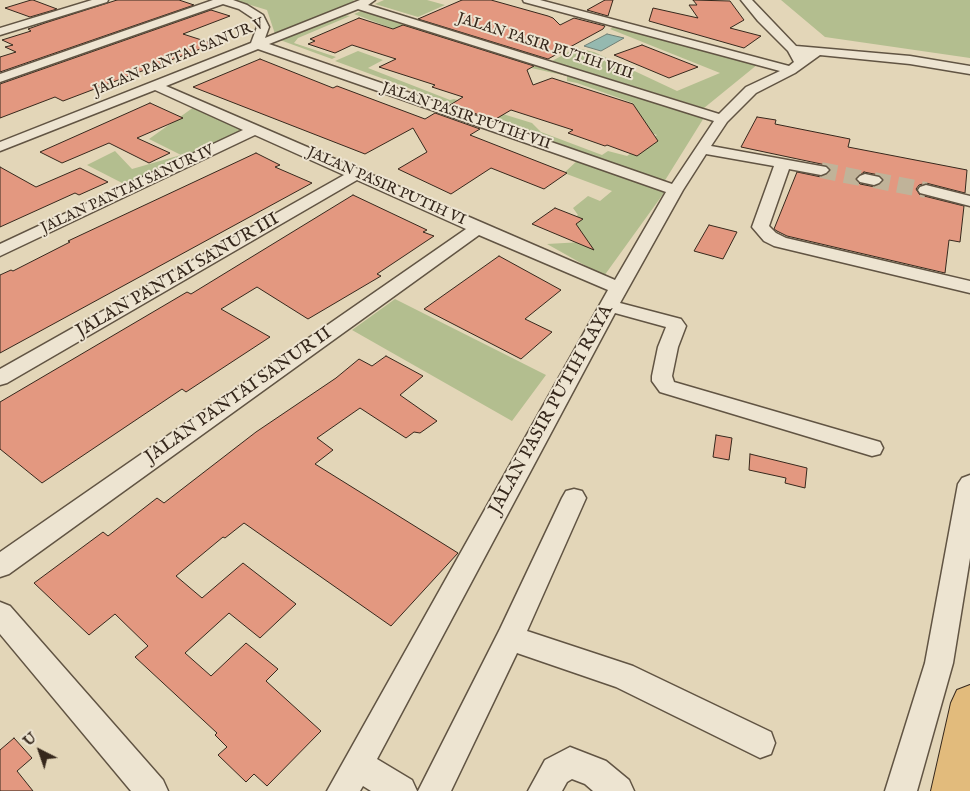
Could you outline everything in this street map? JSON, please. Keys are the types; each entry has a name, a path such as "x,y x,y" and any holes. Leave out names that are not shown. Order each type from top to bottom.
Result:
{"highway":[{"path":"952,791 970,703"}],"street":[{"path":"0,32 103,0"},
{"path":"0,78 222,0 243,6 259,17 263,27 257,44"},
{"path":"528,0 801,58 894,65 970,76"},
{"path":"746,0 801,58 910,60 970,70"},
{"name":"JALAN PANTAI SANUR V","path":"0,147 364,2"},
{"name":"JALAN PASIR PUTIH VIII","path":"364,2 722,119"},
{"path":"762,19 780,17"},
{"path":"800,35 801,58"},
{"name":"JALAN PASIR PUTIH VII","path":"257,44 675,190"},
{"name":"JALAN PASIR PUTIH RAYA","path":"350,778 614,297 675,190 722,119 751,90 801,58"},
{"name":"JALAN PASIR PUTIH VI","path":"154,85 582,274 614,297 674,323 676,326 668,347 662,376 662,381 667,387 872,448"},
{"name":"JALAN PANTAI SANUR IV","path":"0,251 256,130"},
{"path":"703,149 821,170"},
{"path":"784,163 760,227 770,237 780,242 970,287"},
{"name":"JALAN PANTAI SANUR III","path":"0,378 357,174"},
{"path":"926,190 970,201"},
{"name":"JALAN PANTAI SANUR II","path":"0,566 479,227"},
{"path":"901,791 939,663 970,484"},
{"path":"434,791 510,638 574,498"},
{"path":"0,614 152,791"},
{"path":"510,638 623,676 760,743"},
{"path":"544,791 556,771 570,763 595,772 618,791"},
{"path":"350,778 400,791"}],"green space":[{"path":"234,0 355,1 275,34 267,10"},
{"path":"384,0 427,0 445,5 418,17 375,4"},
{"path":"781,0 970,0 970,58 825,37"},
{"path":"361,11 410,26 421,27 705,116 664,182 335,61 358,51 383,60 368,68 450,100 454,99 532,123 541,132 602,155 608,151 627,156 657,135 632,126 638,119 633,103 567,81 567,76 509,63 511,58 482,48 396,30 354,14"},
{"path":"344,15 350,16 298,38 294,43 336,57 332,59 280,40"},
{"path":"616,25 763,60 704,108 552,61 576,48 594,52 677,91 720,73 610,29"},
{"path":"194,107 245,131 126,185 87,165 115,151 132,169 181,155 149,139"},
{"path":"579,159 666,190 604,276 547,244 582,242 568,224 578,215 573,208 588,196 600,201 612,191 564,173"},
{"path":"395,299 546,375 512,421 352,330"}],"water":[{"path":"607,34 624,38 601,51 584,46"}],"building":[{"path":"31,0 57,9 30,17 5,8"},
{"path":"117,0 179,0 194,5 0,72 0,57 16,52 5,47 13,45 2,40 31,31 28,29 45,23"},
{"path":"462,0 491,0 548,16 560,25 574,18 605,26 603,29 548,59 418,19"},
{"path":"605,0 613,0 608,16 587,10"},
{"path":"693,0 730,1 744,20 730,28 761,36 744,48 649,21 653,8 698,18 689,5 697,5"},
{"path":"211,10 230,16 183,34 211,43 206,45 208,46 63,101 55,97 0,118 0,84"},
{"path":"359,18 393,29 403,25 534,66 527,70 533,85 552,78 633,104 658,141 637,156 568,133 573,130 511,110 494,120 450,105 463,97 432,87 435,85 379,67 396,59 352,45 335,53 308,44 315,41 310,39"},
{"path":"642,45 698,67 669,78 614,55"},
{"path":"260,59 333,88 337,86 425,119 435,113 480,129 470,135 567,173 544,189 491,168 451,194 398,169 427,152 413,128 365,154 193,87"},
{"path":"150,103 183,118 137,138 170,153 149,163 109,143 62,163 40,152"},
{"path":"757,117 776,120 775,124 850,139 848,147 967,170 965,193 926,183 919,185 916,189 920,195 964,206 960,242 949,240 945,273 787,236 777,231 774,229 797,172 821,177 831,170 826,165 741,147","holes":["864,172 879,175 883,181 875,187 860,184 855,179"]},
{"path":"256,153 280,165 275,167 312,183 0,353 0,275 11,270 13,271 70,242 68,241"},
{"path":"0,167 36,187 80,168 108,182 79,195 75,193 0,227"},
{"path":"353,195 427,230 423,232 434,236 377,274 381,276 308,319 257,287 221,309 270,337 186,392 182,389 42,483 0,449 0,402 187,292 191,294"},
{"path":"555,208 583,219 576,224 594,250 532,224"},
{"path":"709,225 737,232 723,259 694,251"},
{"path":"499,256 561,290 525,319 552,332 521,359 424,309"},
{"path":"386,356 423,376 400,395 437,421 420,433 414,432 406,438 360,408 317,438 333,450 315,464 458,553 391,626 244,523 225,538 223,537 176,576 202,598 243,563 296,604 260,638 229,613 185,653 211,676 246,643 278,669 266,681 321,731 267,786 254,774 246,782 218,755 227,747 215,735 217,733 135,657 148,646 115,614 89,635 34,583 103,532 108,536 157,498 164,503 256,432 336,378 359,359 372,366"},
{"path":"716,435 732,438 729,460 713,457"},
{"path":"750,454 807,468 805,488 785,483 786,478 749,470"},
{"path":"14,738 32,758 17,771 33,791 0,791 0,750"}],"tunnel":[{"path":"821,170 865,179"},
{"path":"874,180 926,190"}]}
